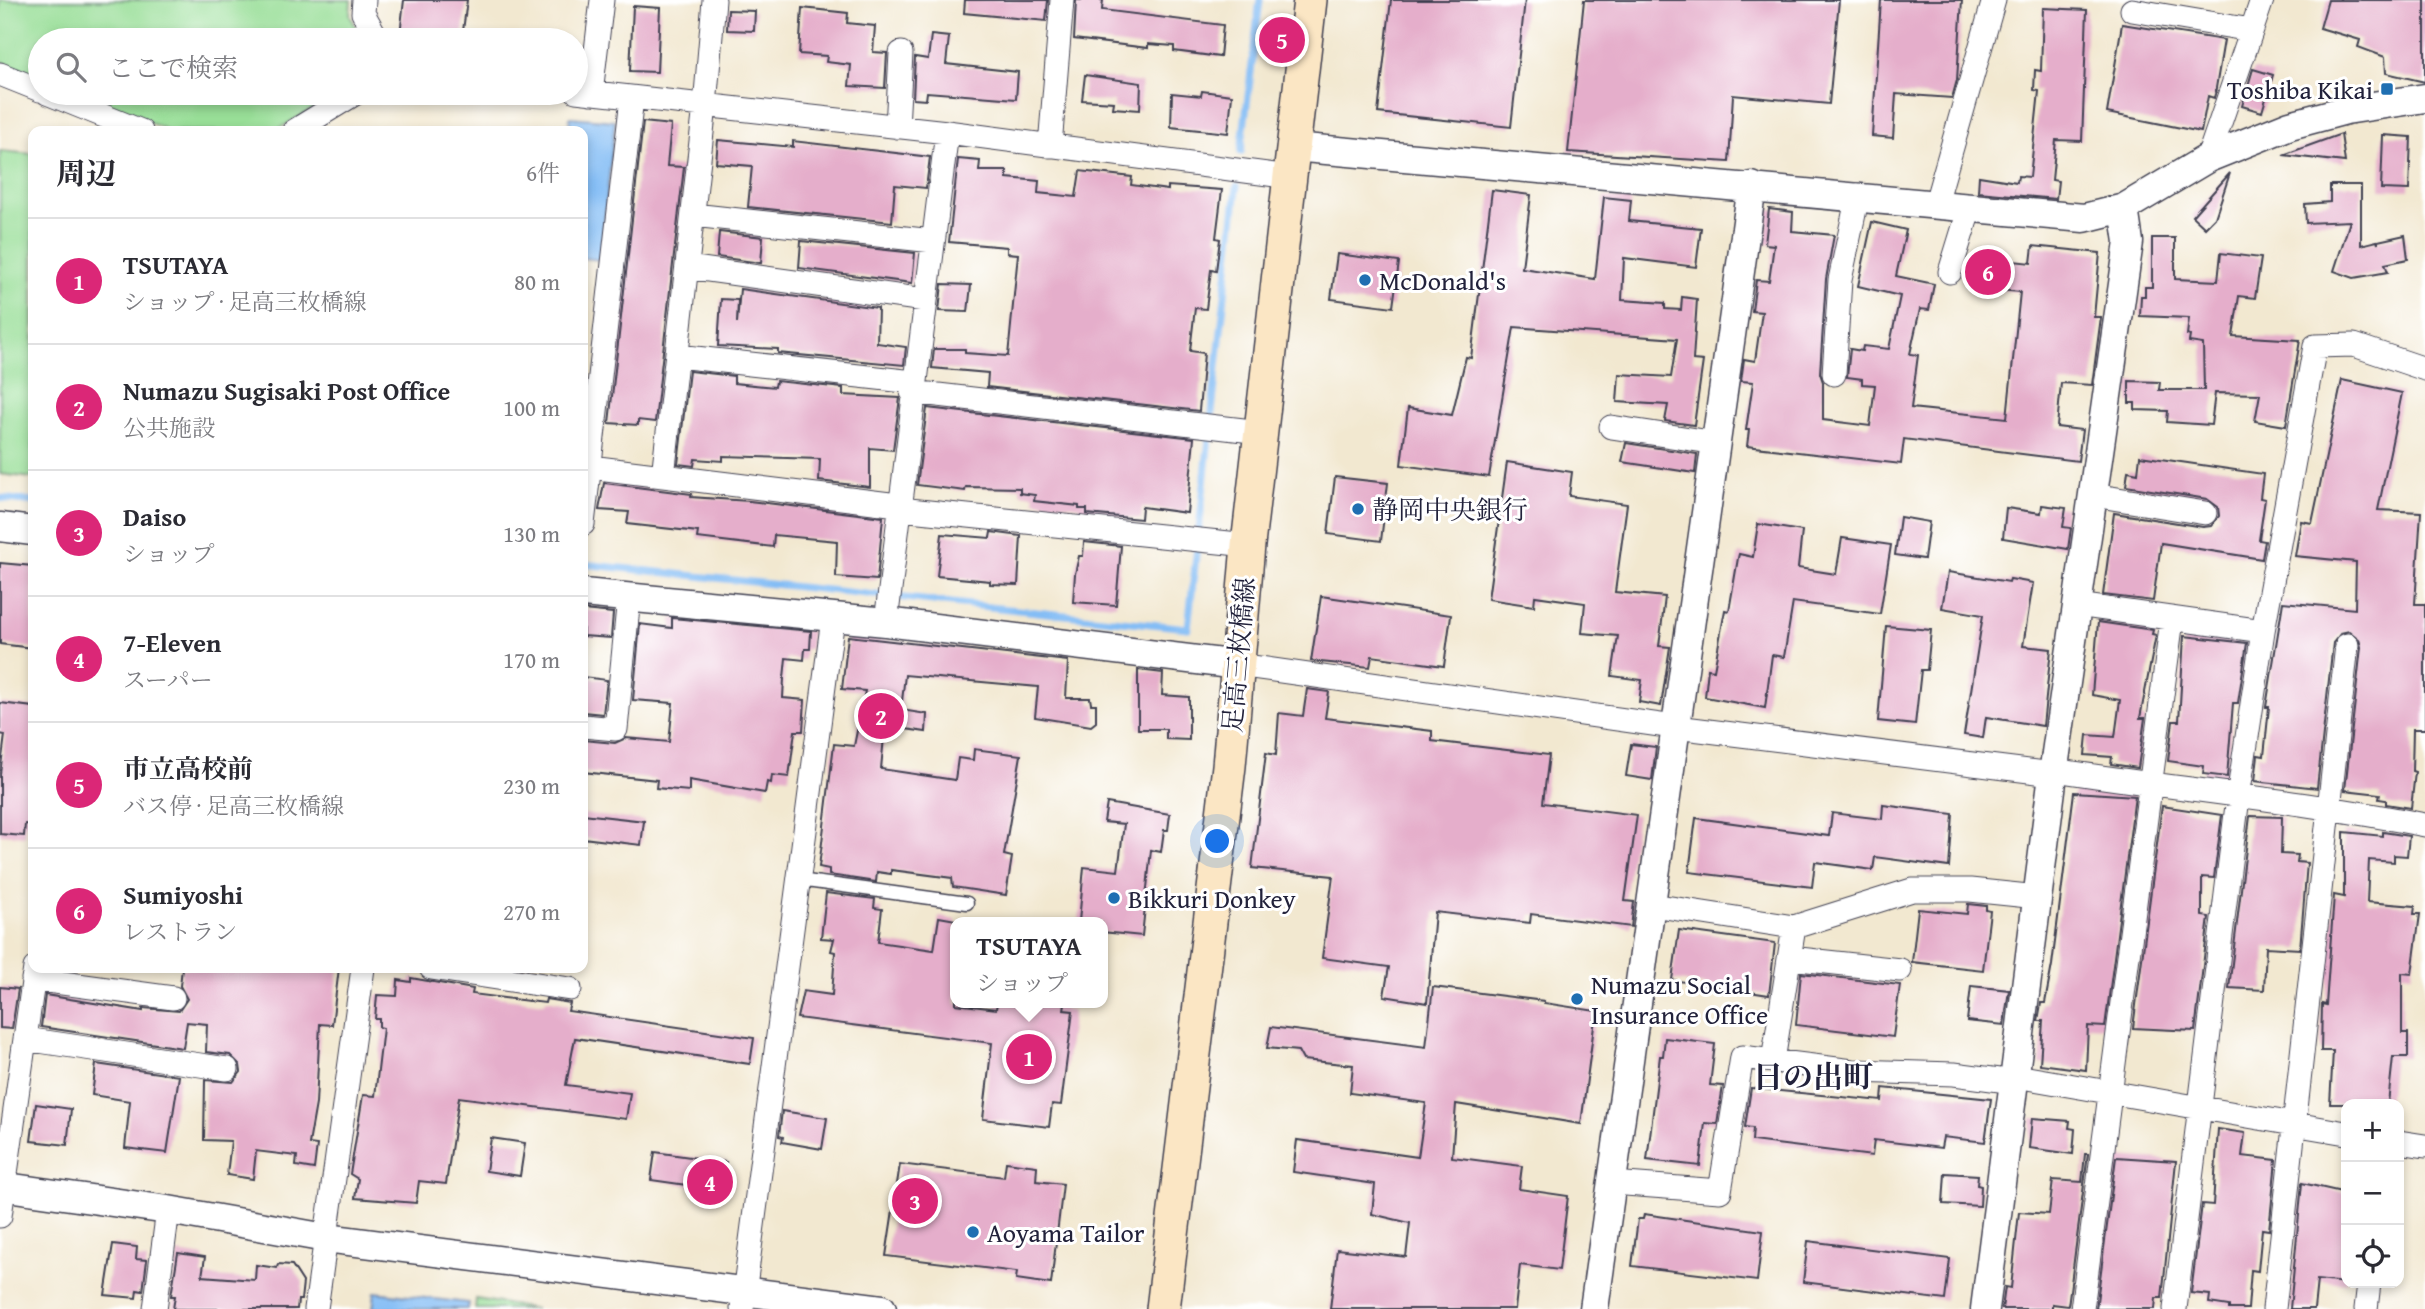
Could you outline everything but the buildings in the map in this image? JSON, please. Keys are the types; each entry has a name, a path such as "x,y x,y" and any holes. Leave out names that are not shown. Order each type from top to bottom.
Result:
{"main road":[{"name":"足高三枚橋線","path":"1163,1309 1238,666 1248,545 1310,0"}],"street":[{"path":"364,0 363,13 371,28"},
{"path":"588,68 602,0"},
{"path":"663,476 705,106 714,0"},
{"path":"1049,146 1062,0"},
{"path":"1936,203 1994,0"},
{"path":"2208,158 2262,0"},
{"path":"2132,10 2250,30"},
{"path":"897,127 901,53"},
{"path":"0,74 28,85"},
{"path":"588,93 947,132 1049,146 1292,162 1752,186 2084,218 2124,208 2208,158 2290,125 2346,110 2425,98"},
{"path":"588,483 632,98"},
{"path":"77,105 130,126"},
{"path":"302,126 336,105"},
{"path":"886,622 913,387 947,132"},
{"path":"1594,1309 1653,905 1752,186"},
{"path":"1834,374 1840,280 1858,195"},
{"path":"1950,272 1970,207"},
{"path":"1984,1309 2054,772 2129,242 2124,208"},
{"path":"693,215 933,241"},
{"path":"687,267 925,300"},
{"path":"2175,1309 2238,797 2263,631 2315,346 2354,345 2425,369"},
{"path":"677,356 1261,432"},
{"path":"1612,427 1717,443"},
{"path":"590,467 890,504 900,509 1248,545"},
{"path":"2093,495 2205,513"},
{"path":"0,527 28,530"},
{"path":"588,593 886,622 1238,666 1678,726 2328,806 2425,825"},
{"path":"588,726 616,729 629,597"},
{"path":"2077,605 2263,631"},
{"path":"744,1300 833,618"},
{"path":"2082,1309 2112,1093 2148,785 2172,619"},
{"path":"2274,1309 2347,645"},
{"path":"1653,905 1794,927 1912,890 1970,890 2038,897"},
{"path":"1773,1061 1794,927"},
{"path":"1790,958 1900,970"},
{"path":"0,1216 1,1186 34,973 173,998"},
{"path":"317,1309 362,973"},
{"path":"464,973 570,989"},
{"path":"25,1039 227,1069"},
{"path":"1612,1183 1720,1191 1741,1057 1853,1071 2015,1079 2201,1106 2341,1132"},
{"path":"2404,1143 2425,1146"},
{"path":"1,1186 168,1210 326,1238 744,1300 883,1309"},
{"path":"155,1309 168,1210"},
{"path":"2366,1309 2368,1288"}],"lane":[{"path":"799,880 967,903"}],"green space":[{"path":"0,0 351,0 350,16 357,28 28,28 28,73 0,61"},
{"path":"106,105 319,105 283,126 158,126"},
{"path":"0,151 28,154 28,477 0,474"},
{"path":"476,1299 536,1309 475,1309"}],"water":[{"path":"570,117 615,121 600,260 588,259 588,126 569,126"},
{"path":"375,1292 469,1303 468,1309 373,1309"}],"waterway":[{"path":"1241,152 1260,0"},
{"path":"588,565 1188,628 1237,187"},
{"path":"0,498 28,501"}],"place":[{"name":"市立高校前","path":"1282,40"},
{"name":"Toshiba Kikai","path":"2387,89"},
{"name":"Sumiyoshi","path":"1988,272"},
{"name":"McDonald's","path":"1365,280"},
{"name":"静岡中央銀行","path":"1358,509"},
{"name":"Numazu Sugisaki Post Office","path":"881,716"},
{"name":"Bikkuri Donkey","path":"1114,898"},
{"name":"Numazu Social Insurance Office","path":"1577,999"},
{"name":"TSUTAYA","path":"1029,1057"},
{"name":"7-Eleven","path":"710,1182"},
{"name":"Daiso","path":"915,1201"},
{"name":"Aoyama Tailor","path":"973,1232"}],"district":[{"name":"日の出町","path":"1813,1076"}]}
